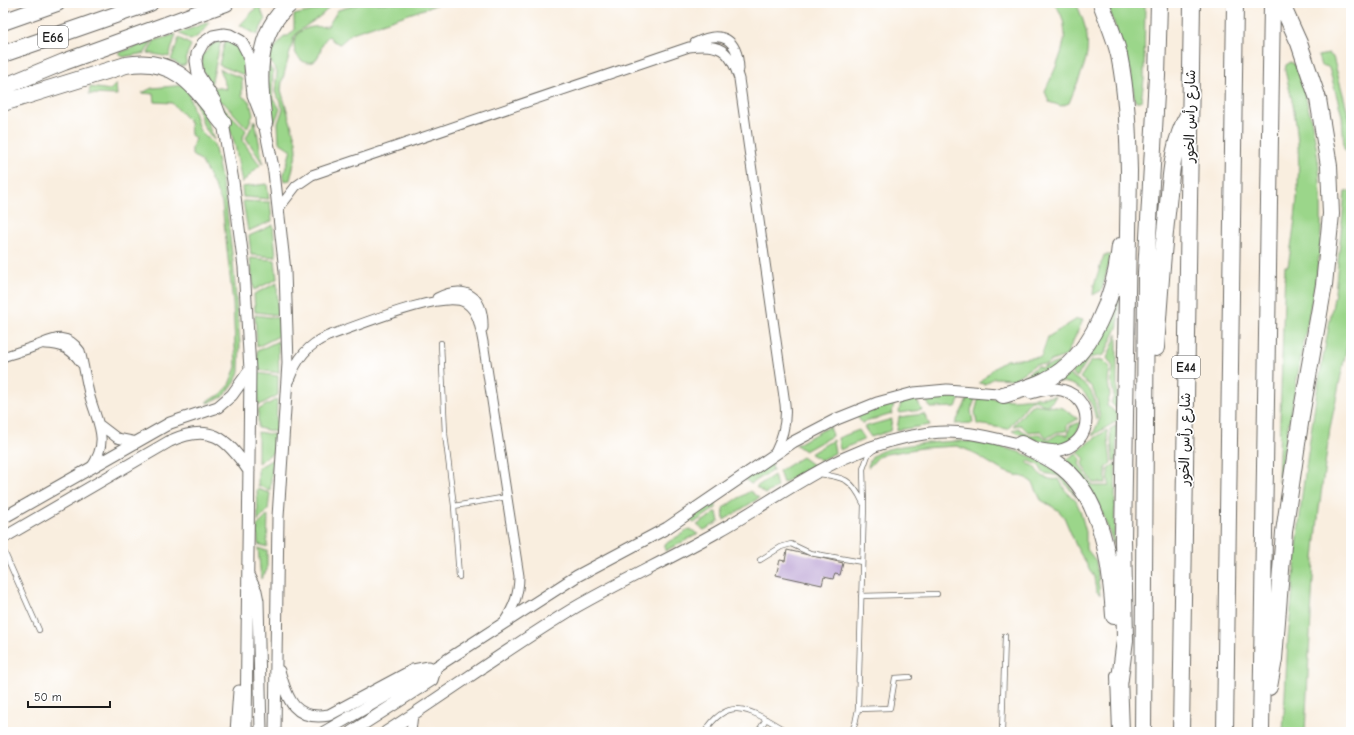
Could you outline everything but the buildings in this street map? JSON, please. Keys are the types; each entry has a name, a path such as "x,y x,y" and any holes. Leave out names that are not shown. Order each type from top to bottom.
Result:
{"highway":[{"name":"E66","path":"3,22 56,3"},
{"name":"E66","path":"3,54 150,3"},
{"path":"3,87 71,60 226,3"},
{"path":"264,123 260,83 261,52 272,26 291,3"},
{"path":"1101,3 1118,54 1124,84 1128,148 1129,223 1123,539 1125,640 1120,686"},
{"path":"1143,732 1147,258 1157,83 1159,3"},
{"name":"شارع رأس الخور","path":"1181,732 1192,3"},
{"path":"1225,732 1235,3"},
{"path":"1261,725 1272,3"},
{"path":"1261,725 1272,676 1286,517 1302,410 1324,285 1330,237 1329,166 1321,113 1311,76 1299,43 1281,3"},
{"path":"3,103 126,65 146,63 165,66 183,75 223,123"},
{"path":"1145,485 1153,438 1160,284 1173,152 1180,128 1190,112"},
{"path":"1003,395 1046,380 1056,374 1082,350 1097,324 1113,283 1119,259 1128,148"},
{"path":"1021,444 1048,458 1068,472 1084,493 1096,518 1105,547 1111,578 1120,686 1121,732"}],"street":[{"path":"246,732 250,370 244,267 233,181 223,123 215,101 198,74 196,61 197,54 203,43 213,36 224,34 236,37 247,50 253,95 264,123 274,172 285,271 288,334 288,383 278,517 275,732"},
{"path":"279,208 296,186 312,175 689,47 706,45 721,49 733,61 739,79 785,404 784,431 775,453"},
{"path":"288,383 303,353 319,340 429,302 452,299 467,304 477,316 483,342 519,586 514,607 504,622"},
{"path":"3,357 57,338 70,341 80,351 90,398 100,425 101,447 91,468"},
{"path":"3,518 170,423 213,409 224,403 232,396 250,370"},
{"path":"324,732 436,667 576,576 667,528 793,442 859,409 896,397 947,390 1003,395 1025,394 1042,389 1056,388 1076,397 1084,407 1086,426 1081,438 1073,446 1056,451 977,434 947,432 917,435 885,442 848,455 814,473 721,530 610,588 552,622 386,732"},
{"path":"100,425 117,438 138,442"},
{"path":"3,538 170,441 186,435 203,433 219,438 233,449 248,470"},
{"path":"247,573 256,591 258,601 261,732"},
{"path":"236,732 240,681 246,661"},
{"path":"276,661 285,692 290,701 296,708 314,718 329,715 413,670 436,667"},
{"path":"351,732 432,680 436,667"},
{"path":"411,732 413,714"}],"lane":[{"path":"441,343 446,445 454,506 459,577"},
{"path":"851,732 855,724 858,709 864,505 863,469 864,462 874,450 885,442"},
{"path":"814,473 834,476 848,481 854,486 864,505"},
{"path":"454,506 507,497"},
{"path":"760,560 781,547 791,544 810,553 862,562"},
{"path":"3,549 39,630"},
{"path":"861,596 937,594"},
{"path":"1002,732 1005,636"},
{"path":"858,709 890,708 895,678 910,677"},
{"path":"705,732 718,715 733,709 745,709 788,732"},
{"path":"758,732 766,719"}],"green space":[{"path":"327,3 331,3 328,9 298,32 294,37 282,82 281,90 296,141 297,151 290,180 284,181 283,177 291,150 279,142 278,123 283,109 275,92 277,72 269,59 273,50 284,36 288,36 294,30 294,15 317,10"},
{"path":"363,3 442,3 352,33 340,44 333,41 329,36 325,39 318,56 312,62 307,63 298,56 295,52 294,41 300,32 311,27 328,26 338,10"},
{"path":"1054,3 1076,3 1086,32 1087,43 1087,54 1084,65 1069,103 1061,106 1049,102 1045,91 1055,70 1063,47 1064,25 1061,14"},
{"path":"1107,3 1145,3 1144,80 1141,101 1135,101 1129,65"},
{"path":"259,5 265,20 257,35 240,25"},
{"path":"209,22 196,38 190,40 179,33"},
{"path":"176,34 169,57 148,53 154,41"},
{"path":"179,38 191,45 187,54 186,64 182,66 171,60"},
{"path":"152,41 145,53 123,57 118,53"},
{"path":"221,41 211,85 203,71 202,56 212,44"},
{"path":"225,41 236,44 242,53 244,75 219,65"},
{"path":"1329,54 1333,57 1351,124 1351,152 1349,153 1344,149 1342,116 1329,68 1326,66 1321,66 1318,56"},
{"path":"1291,62 1295,65 1302,85 1313,126 1321,189 1321,231 1315,281 1278,482 1285,266 1288,266 1298,192 1298,154 1295,117 1285,70 1286,65"},
{"path":"268,64 273,72 272,96 280,109 274,124 268,93"},
{"path":"219,69 242,78 242,96 250,102 253,115 247,128 224,103 218,101 213,87 227,89"},
{"path":"116,84 117,95 89,94 90,87 110,90"},
{"path":"185,85 199,129 214,144 226,203 240,343 239,371 235,383 223,397 207,403 207,401 220,395 228,387 236,367 233,303 222,204 202,162 192,155 192,148 195,138 191,135 190,122 172,103 155,102 154,94 142,93 152,88"},
{"path":"192,93 205,116 214,140 204,127"},
{"path":"222,106 246,130 242,140 260,165 242,183 235,145"},
{"path":"255,120 263,164 246,138"},
{"path":"267,184 269,199 243,197 242,187"},
{"path":"1351,191 1351,327 1330,428 1319,509 1314,559 1305,732 1283,732 1288,639 1302,495 1316,397 1335,292 1345,192"},
{"path":"243,201 270,202 272,221 248,231"},
{"path":"273,225 276,257 251,255 249,236"},
{"path":"1104,255 1111,255 1102,290 1093,295 1094,285"},
{"path":"250,258 275,260 277,279 254,290"},
{"path":"1120,279 1118,326 1104,355 1089,358 1077,377 1071,373 1080,361"},
{"path":"277,283 278,315 255,312 254,294"},
{"path":"255,315 278,318 279,336 257,347"},
{"path":"1077,319 1083,320 1066,356 1051,361 1046,365 1036,364 1014,379 994,378 985,384 979,383 993,369 1006,360 1041,357 1048,337"},
{"path":"1117,334 1117,409 1111,403 1114,396 1111,381 1113,367 1107,358"},
{"path":"278,341 279,373 258,370 257,351"},
{"path":"1103,360 1110,367 1108,381 1110,395 1107,405 1117,414 1117,421 1092,436 1100,419 1097,400 1092,387 1080,378 1091,361"},
{"path":"1062,361 1049,372 1017,383 1037,366 1041,368"},
{"path":"258,373 278,376 278,395 258,406"},
{"path":"1068,374 1083,383 1090,391 1095,402 1098,419 1096,420 1089,399 1080,389 1074,385 1059,382"},
{"path":"961,396 956,407 931,408 924,398"},
{"path":"1056,396 1047,405 1031,400 1008,429 977,424 975,412 979,397 1013,400"},
{"path":"976,397 971,410 973,423 955,424 968,398"},
{"path":"277,399 276,432 258,428 258,410"},
{"path":"916,399 922,410 899,413 901,401"},
{"path":"894,403 892,414 862,423 856,415"},
{"path":"1034,404 1063,408 1078,419 1067,425 1067,431 1057,432 1047,438 1041,431 1028,432 1021,425 1013,426 1030,406"},
{"path":"924,414 930,425 897,430 899,417"},
{"path":"892,419 890,431 871,437 864,427"},
{"path":"1081,422 1076,433 1070,440 1061,443 1052,444 1042,442 1012,431 1018,428 1030,435 1040,434 1048,440 1058,434 1068,435 1070,426"},
{"path":"1117,425 1116,461 1113,461 1110,429"},
{"path":"830,426 832,436 805,451 796,445"},
{"path":"859,430 865,439 840,450 838,438"},
{"path":"1107,430 1111,463 1106,468 1106,483 1093,483 1082,464 1085,459 1078,452 1089,442"},
{"path":"258,432 275,435 274,452 258,463"},
{"path":"833,440 835,453 821,460 810,454"},
{"path":"959,441 987,444 1016,451 1042,462 1065,479 1077,498 1059,476 1043,473 1039,465 1029,461 1027,463 1034,466 1038,473 1044,477 1059,479 1065,490 1076,501 1086,532 1086,548 1096,561 1100,595 1096,591 1094,577 1077,548 1064,517 1058,510 1041,500 1033,483 1026,478 1003,471 970,451 957,446 922,448 886,454 878,457 868,467 870,461 876,454 893,448 916,444"},
{"path":"1076,453 1081,459 1079,464 1093,486 1109,486 1108,469 1116,463 1114,545 1100,507 1080,474 1066,460"},
{"path":"802,457 814,466 783,483 779,471"},
{"path":"273,459 270,490 258,486 258,468"},
{"path":"771,460 773,470 751,484 743,478"},
{"path":"774,475 777,487 765,494 756,487"},
{"path":"257,489 270,493 268,510 258,521"},
{"path":"750,491 759,498 724,520 723,508"},
{"path":"715,499 716,508 694,523 688,519"},
{"path":"717,512 719,522 704,530 697,525"},
{"path":"268,515 267,547 258,544 257,526"},
{"path":"690,529 698,534 665,551 665,544"},
{"path":"258,548 267,551 267,570 261,579"}]}
